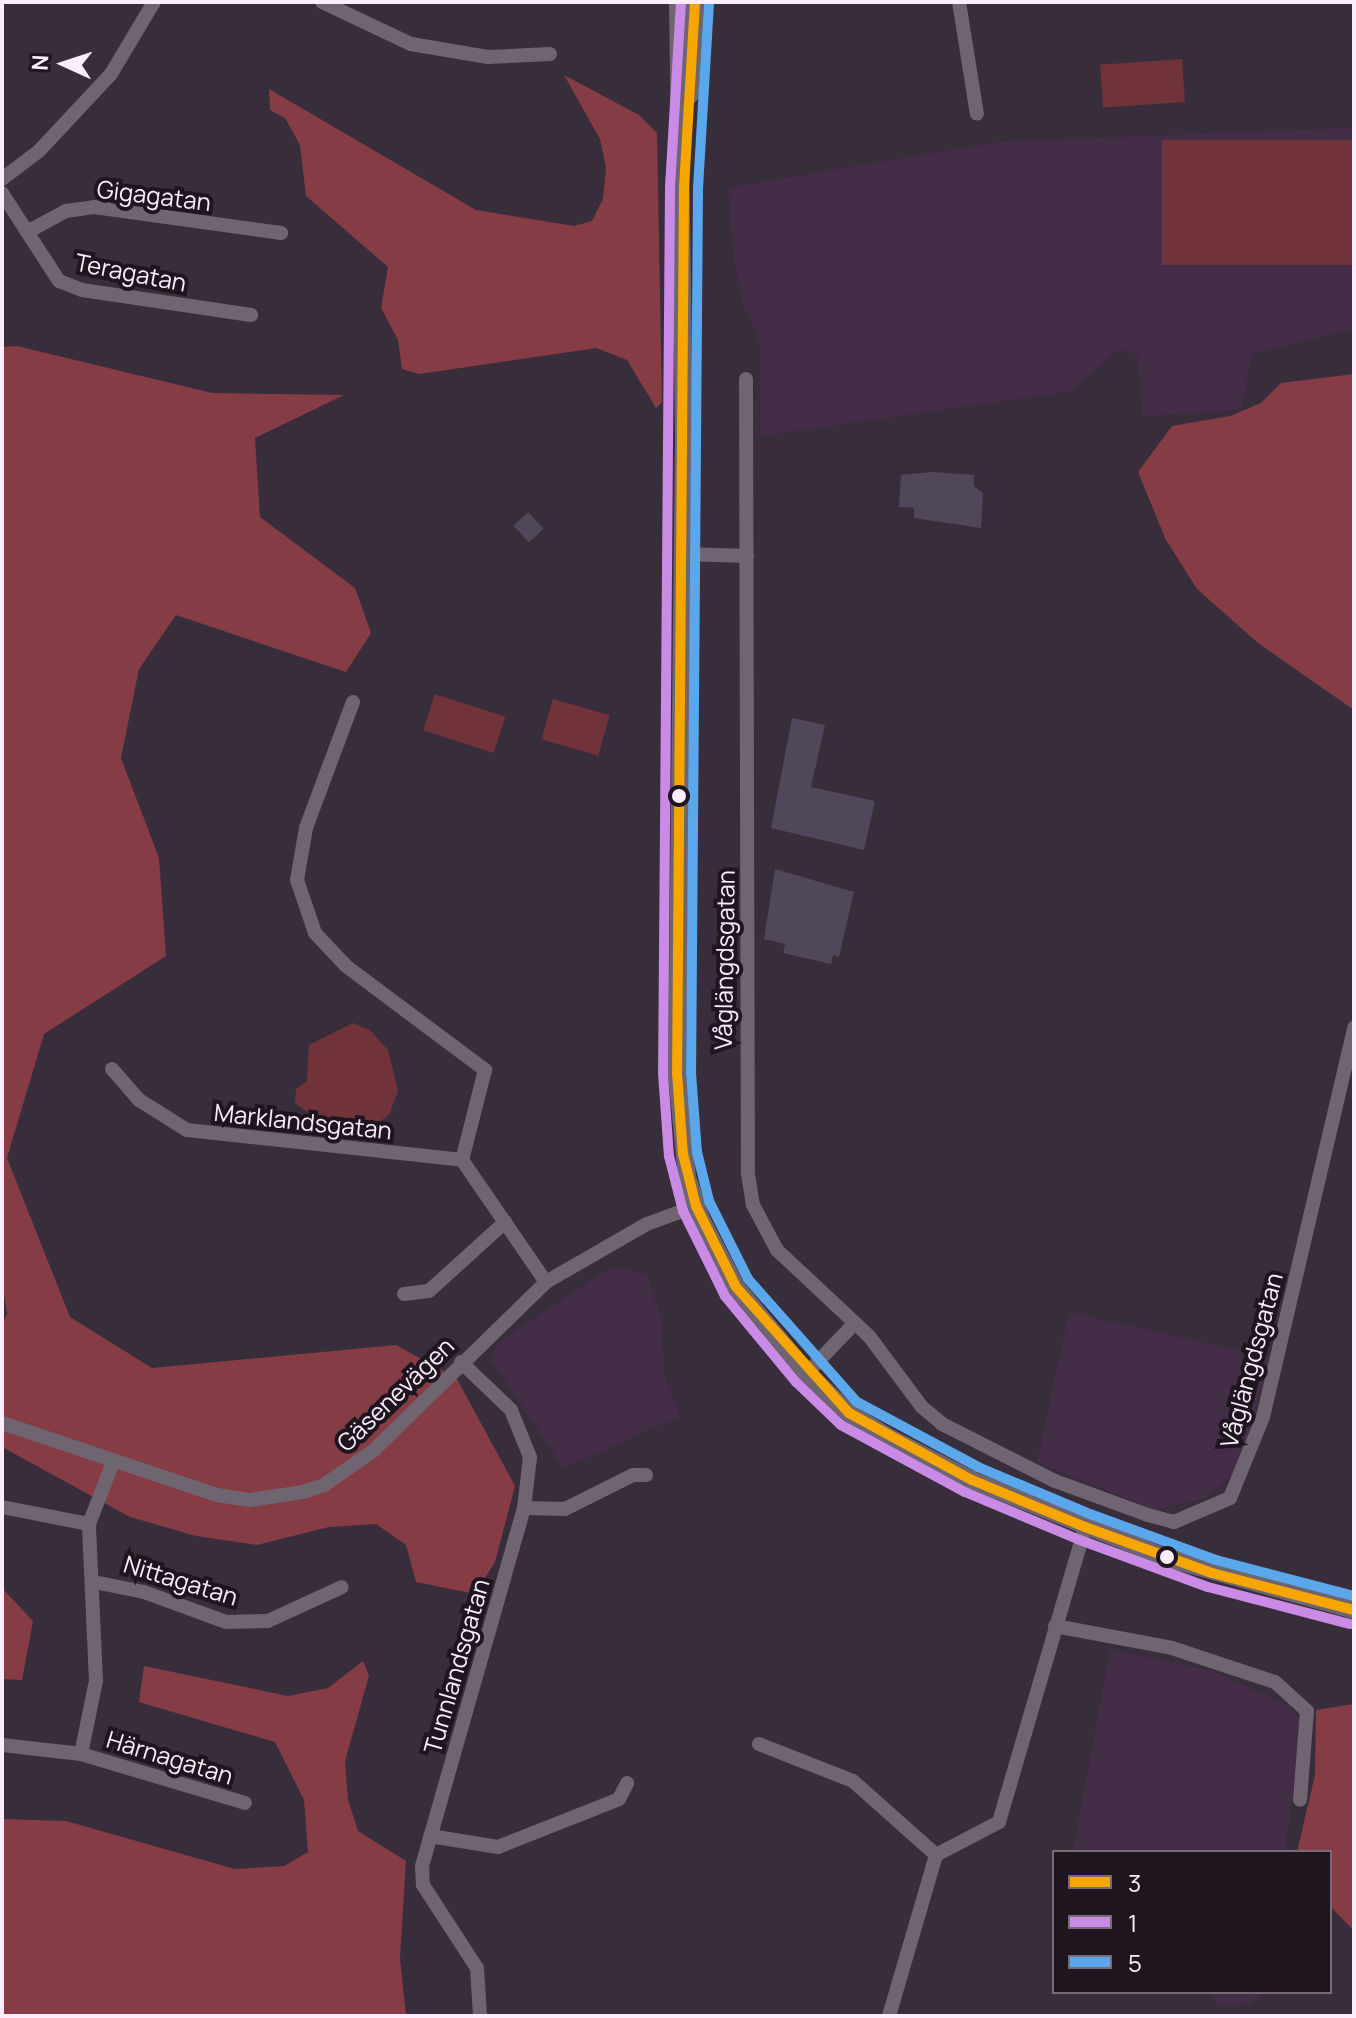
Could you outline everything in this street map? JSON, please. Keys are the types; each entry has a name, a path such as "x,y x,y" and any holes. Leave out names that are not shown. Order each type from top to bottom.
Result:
{"street":[{"path":"2,179 39,151 111,74 154,2"},
{"path":"322,2 411,44 488,57 550,54"},
{"path":"678,2 684,189 677,1073 683,1154 696,1206 736,1287 807,1373 849,1413 892,1439 1085,1527 1234,1580 1354,1610"},
{"path":"684,189 695,2"},
{"path":"959,2 977,114"},
{"name":"Teragatan","path":"2,193 59,281 82,290 251,315"},
{"name":"Gigagatan","path":"27,232 66,211 94,207 281,233"},
{"name":"Våglängdsgatan","path":"746,379 748,1174 753,1205 777,1250 855,1323 903,1386 942,1424 1055,1481 1174,1522 1230,1498 1263,1417 1354,1028"},
{"path":"683,554 747,556"},
{"path":"353,702 306,828 297,880 315,933 346,966 485,1070 462,1160 546,1282"},
{"name":"Marklandsgatan","path":"112,1069 139,1100 187,1130 462,1160"},
{"name":"Gäsenevägen","path":"2,1423 217,1495 250,1500 303,1492 324,1485 373,1451 546,1282 647,1224 696,1206"},
{"path":"404,1294 429,1291 505,1222"},
{"path":"807,1373 855,1323"},
{"name":"Tunnlandsgatan","path":"461,1362 518,1423 530,1457 524,1508 430,1836 423,1885 477,1968 480,2016"},
{"path":"81,1754 96,1681 94,1582 89,1524 113,1462"},
{"path":"524,1508 565,1509 633,1475 646,1475"},
{"path":"2,1507 89,1524"},
{"path":"889,2016 936,1855 999,1822 1085,1527"},
{"name":"Nittagatan","path":"94,1582 144,1592 226,1622 268,1621 342,1587"},
{"path":"1055,1626 1172,1648 1275,1682 1307,1711 1300,1800"},
{"path":"759,1744 853,1781 936,1855"},
{"name":"Härnagatan","path":"2,1745 81,1754 245,1803"},
{"path":"430,1836 498,1847 619,1799 627,1783"}],"shaded area":[{"path":"1182,59 1185,102 1103,108 1100,65"},
{"path":"564,75 639,115 657,133 662,402 656,408 627,360 596,348 419,374 402,369 398,340 381,308 388,267 306,196 300,145 285,118 270,110 269,89 476,210 574,226 592,221 603,199 606,168 600,139"},
{"path":"1354,128 1354,329 1252,353 1242,410 1142,416 1138,355 1119,349 1071,391 760,436 759,337 744,308 734,261 728,188 1000,142"},
{"path":"1162,140 1354,140 1354,265 1162,265"},
{"path":"17,346 212,393 344,395 255,438 260,517 355,588 371,633 346,672 176,615 139,669 121,758 159,858 166,956 44,1034 7,1158 70,1317 152,1368 396,1345 457,1379 515,1486 495,1562 475,1594 416,1582 406,1545 376,1524 329,1527 257,1545 196,1536 130,1517 2,1447 2,1324 7,1314 2,1281 2,347"},
{"path":"1354,374 1354,710 1258,643 1197,589 1166,540 1138,472 1172,426 1230,416 1261,403 1281,383"},
{"path":"435,694 505,717 494,753 423,730"},
{"path":"553,699 610,715 598,756 541,739"},
{"path":"353,1023 370,1030 388,1050 398,1091 389,1115 363,1133 323,1124 295,1103 296,1089 307,1081 309,1045"},
{"path":"612,1267 647,1275 661,1317 665,1376 680,1416 563,1468 491,1360 498,1343"},
{"path":"1069,1312 1270,1358 1239,1470 1204,1499 1153,1509 1037,1462"},
{"path":"2,1588 33,1621 22,1680 2,1679"},
{"path":"1110,1650 1213,1671 1289,1706 1302,1724 1285,1850 1073,1850"},
{"path":"363,1661 369,1676 345,1761 348,1800 358,1831 406,1861 400,1958 406,2016 2,2016 2,1819 66,1821 235,1869 284,1866 308,1852 304,1800 275,1742 139,1702 144,1666 288,1696 328,1688"},
{"path":"1354,1704 1354,1931 1332,1908 1332,1850 1297,1850 1315,1775 1316,1710"},
{"path":"1210,1994 1263,1994 1251,2003 1219,2007"}],"building":[{"path":"932,472 974,475 974,486 983,493 981,528 914,518 914,508 899,507 901,475"},
{"path":"528,512 544,529 529,542 513,526"},
{"path":"792,718 825,725 811,787 875,801 864,850 771,828"},
{"path":"775,869 854,892 839,957 833,955 831,964 783,953 785,944 764,939"}],"transit line":[{"name":"1","path":"681,2 670,189 663,1073 669,1156 683,1211 725,1296 796,1382 841,1425 965,1492 1080,1540 1208,1587 1350,1624"},
{"name":"3","path":"695,2 684,189 677,1073 683,1154 696,1206 736,1287 849,1413 972,1480 1085,1527 1212,1573 1354,1610"},
{"name":"5","path":"709,3 698,189 691,1073 697,1152 709,1201 748,1279 857,1402 978,1467 1090,1514 1216,1560 1354,1596"}]}
